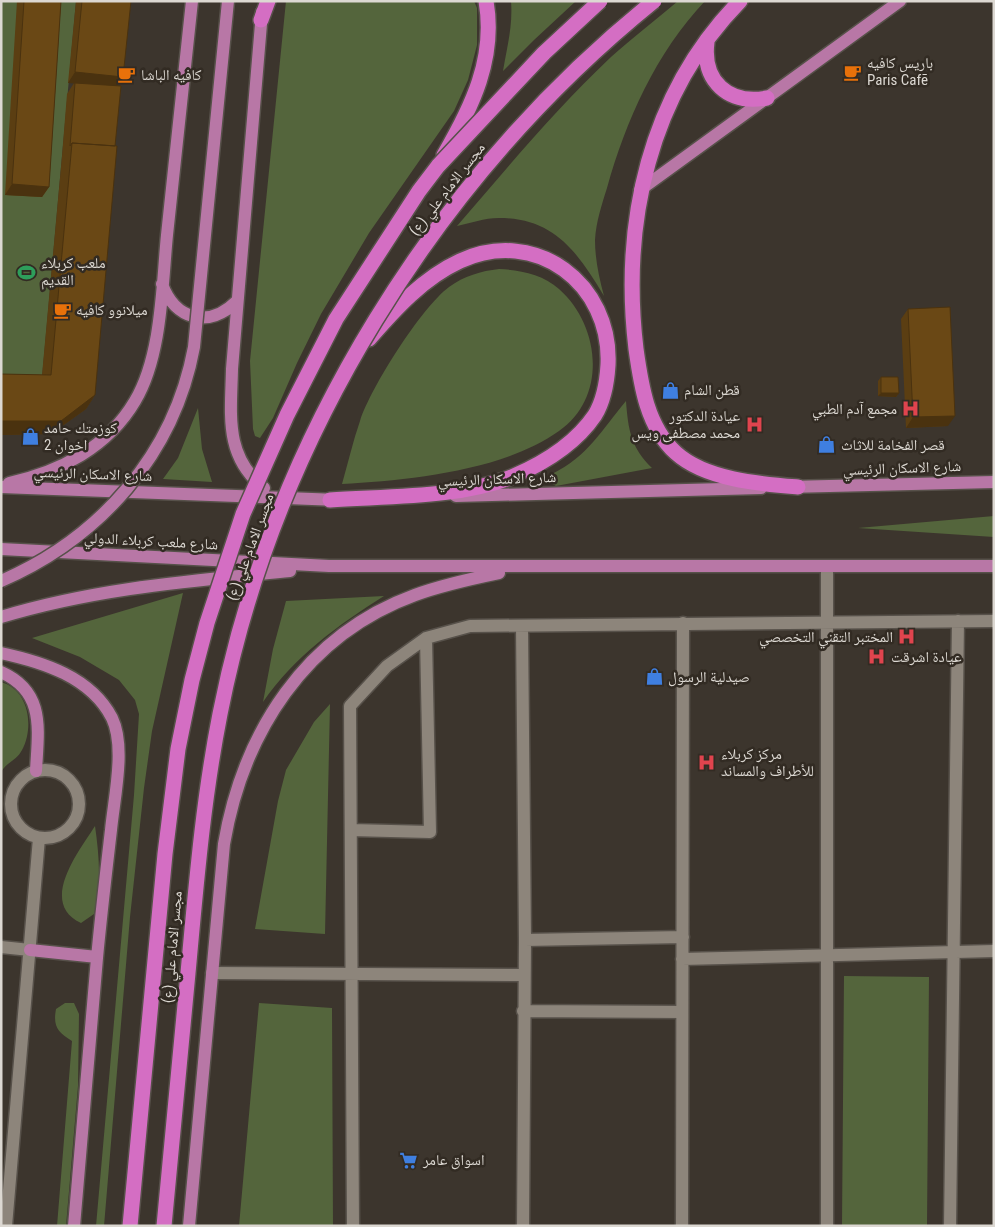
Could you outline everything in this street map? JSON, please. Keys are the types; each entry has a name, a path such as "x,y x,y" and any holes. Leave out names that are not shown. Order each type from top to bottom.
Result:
{"highway":[{"path":"261,20 268,1"},
{"path":"438,166 463,122 480,83 488,47 486,1"},
{"name":"مجسر الامام علي (ع)","path":"130,1226 165,854 178,749 192,680 207,623 243,514 259,474 298,392 336,319 418,191 438,166 544,53 600,1"},
{"name":"مجسر الامام علي (ع)","path":"164,1226 198,859 211,761 226,685 259,569 279,515 306,452 361,348 392,295 431,235 479,173 572,73 654,1"},
{"path":"740,1 707,42 681,82 649,154 640,190 634,230 633,322 645,396 661,436 677,454 692,464 750,483 798,487"},
{"path":"707,42 707,66 712,78 720,87 730,95 742,99 767,98"},
{"path":"330,500 461,490 486,486 512,476 544,460 582,432 596,414 605,393 608,350 600,316 583,287 562,268 536,255 516,250 488,252 459,261 415,290 361,348"}],"main road":[{"path":"1,486 44,474 63,466 106,438 136,400 146,375 154,346 162,284 192,1"},
{"path":"1,582 55,554 88,529 118,501 154,453 184,387 194,347 228,1"},
{"path":"263,1 232,369 232,439 244,468 266,489 279,496"},
{"path":"640,190 900,1"},
{"path":"162,284 166,294 180,310 199,318 220,314 237,301"},
{"name":"شارع الاسكان الرئيسي","path":"1,486 279,496 330,500 994,482"},
{"name":"شارع ملعب كربلاء الدولي","path":"1,549 329,566"},
{"path":"1,617 68,599 130,587 329,566 524,568 994,566"},
{"path":"189,1226 224,844 230,812 250,752 282,697 302,672 350,630 380,610 413,595 448,584 524,568"},
{"path":"1,653 32,660 59,670 83,686 103,704 112,720 118,738 117,769 97,957 74,1226"},
{"path":"1,672 15,678 25,687 34,703 38,732 36,771"},
{"path":"30,950 97,957"}],"street":[{"path":"827,567 827,1226"},
{"path":"353,1226 350,706 386,666 426,638 470,626 828,621 994,621"},
{"path":"950,1226 958,621"},
{"path":"682,1226 683,623"},
{"path":"522,626 525,940 523,1011 523,1226"},
{"path":"351,830 430,832 426,638"},
{"path":"47,770 68,778 78,797 79,808 70,828 61,835 40,838 28,835 13,817 11,806 12,794 17,784 25,776 36,771 47,770"},
{"path":"6,1226 4,1212 40,838"},
{"path":"525,940 683,937"},
{"path":"1,947 30,950"},
{"path":"682,959 994,951"},
{"path":"212,973 524,975"},
{"path":"523,1011 682,1012"}],"green space":[{"name":"ملعب كربلاء القديم","path":"1,1 76,1 41,389 1,433"},
{"path":"286,1 474,1 477,8 477,45 468,80 454,111 369,233 321,314 273,418 260,438 255,436 253,429 250,361"},
{"path":"511,1 576,1 503,71 510,28"},
{"path":"678,1 705,1 687,21 657,65 623,137 600,213 595,240 604,296 574,252 550,231 535,224 499,218 457,226 590,77"},
{"path":"499,269 515,270 538,276 553,284 573,304 583,322 590,341 593,361 591,381 585,400 575,417 559,431 536,445 511,456 455,471 425,476 342,484 355,436 366,406 386,369 411,330 438,297 449,287 473,275"},
{"path":"626,401 628,420 635,445 639,453 652,468 556,486 549,482 552,474 585,451"},
{"path":"198,408 202,449 212,482 163,479 178,458"},
{"path":"994,516 994,537 858,528"},
{"path":"183,593 152,731 144,788 130,917 104,1226 96,1226 134,795 139,714 135,700 119,680 80,657 32,638"},
{"path":"384,596 350,618 303,656 263,702 273,649 286,601"},
{"path":"1,682 11,686 24,701 27,711 28,731 22,750 1,772"},
{"path":"330,704 325,934 255,929 278,801 286,770 314,722"},
{"path":"95,826 99,859 97,903 94,914 81,923 69,914 63,903 62,890 72,862"},
{"path":"844,976 929,977 927,1226 842,1226"},
{"path":"65,1003 74,1003 79,1014 78,1086 66,1226 57,1226 72,1041 57,1028 55,1015 56,1009"},
{"path":"259,1003 332,1008 333,1226 239,1226"}],"building":[{"path":"24,1 61,1 49,187 12,184"},
{"path":"82,1 131,1 123,77 75,72"},
{"path":"75,83 121,86 115,146 72,143 70,146"},
{"path":"72,143 117,146 95,395 61,421 1,421 1,374 51,375"},
{"path":"950,307 955,416 913,417 908,309"},
{"path":"881,377 898,377 899,393 881,393"}],"place":[{"name":"باريس كافيه Paris Cafē","path":"853,72"},
{"name":"كافيه الباشا","path":"127,75"},
{"name":"ملعب كربلاء القديم","path":"27,272"},
{"name":"ميلانوو كافيه","path":"62,310"},
{"name":"قطن الشام","path":"670,390"},
{"name":"مجمع آدم الطبي","path":"911,409"},
{"name":"عيادة الدكتور محمد مصطفى ويس","path":"754,425"},
{"name":"كوزمتك حامد اخوان 2","path":"30,437"},
{"name":"قصر الفخامة للاثاث","path":"827,445"},
{"name":"المختبر التقني التخصصي","path":"907,637"},
{"name":"عيادة اشرقت","path":"877,657"},
{"name":"صيدلية الرسول","path":"654,677"},
{"name":"مركز كربلاء للأطراف والمساند","path":"707,763"},
{"name":"اسواق عامر","path":"409,1160"}]}
